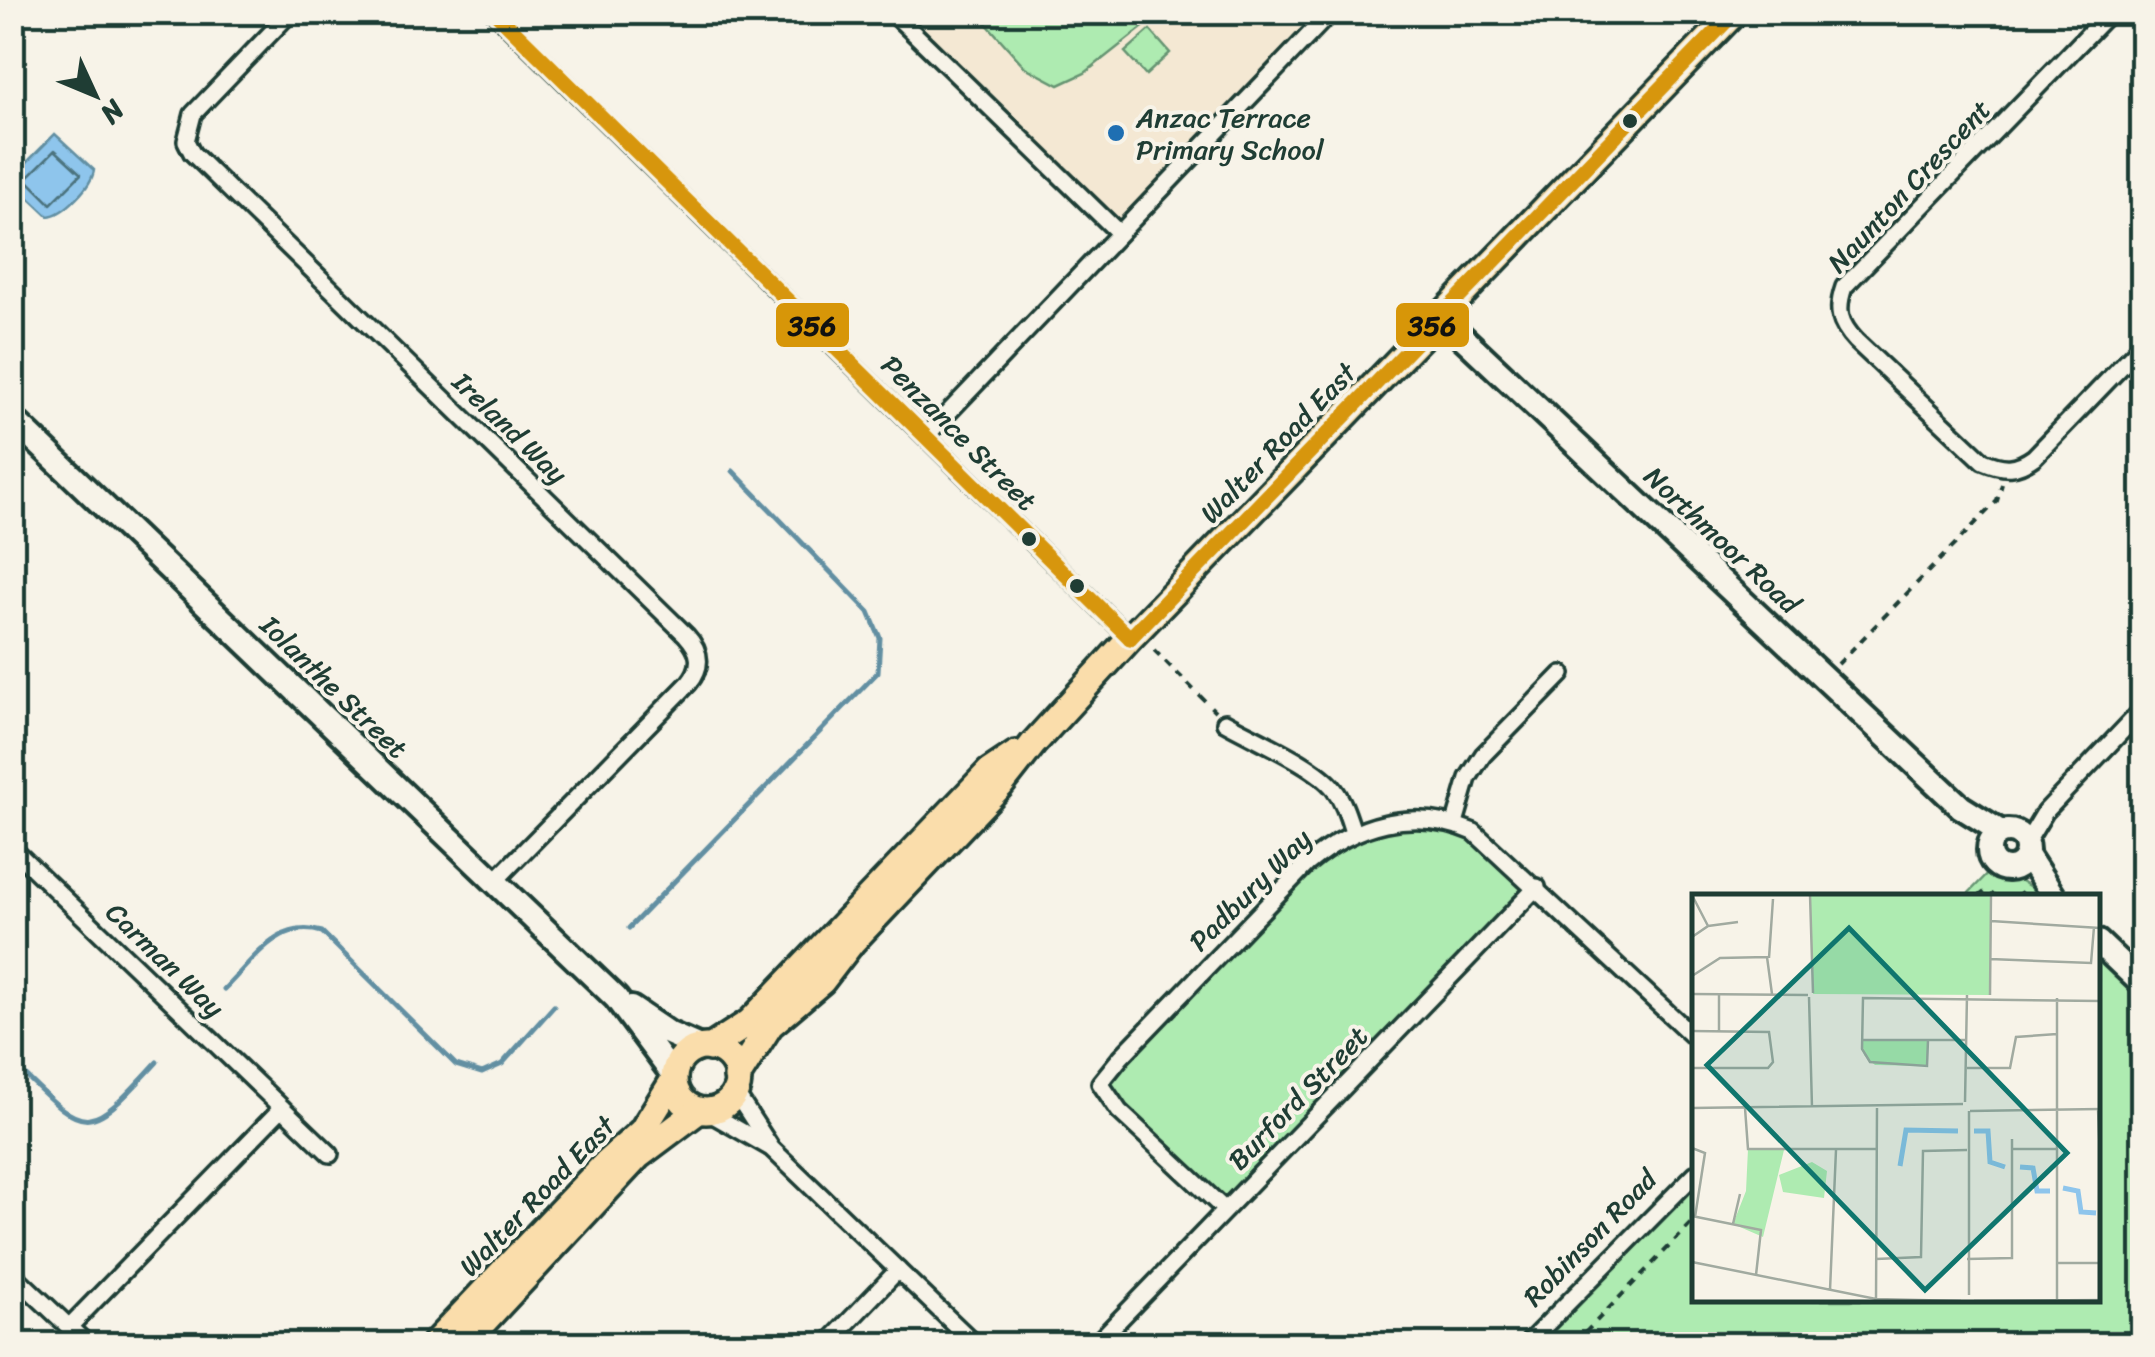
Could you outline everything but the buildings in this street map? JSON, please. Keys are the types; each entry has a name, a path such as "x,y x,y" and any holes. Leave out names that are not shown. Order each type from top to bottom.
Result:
{"main road":[{"name":"Walter Road East","path":"736,1085 762,1034 822,980 852,942 1000,786 1130,638 1734,12"},
{"name":"Walter Road East","path":"706,1048 750,1022 989,772 1033,744"},
{"path":"706,1048 730,1058 736,1066 736,1085 725,1106 702,1111 680,1096 674,1079 684,1057 706,1048"},
{"name":"Walter Road East","path":"434,1344 607,1162 642,1131 674,1079"},
{"name":"Walter Road East","path":"462,1344 638,1156 702,1111"}],"street":[{"name":"Ireland Way","path":"290,12 193,114 186,141 192,153 686,635 699,656 699,666 689,683 495,881"},
{"name":"Penzance Street","path":"494,12 1130,638"},
{"path":"892,12 1119,233"},
{"path":"927,435 1332,12"},
{"name":"Naunton Crescent","path":"2007,469 1983,461 1856,341 1839,319 1838,303 1844,287 2110,12"},
{"name":"Northmoor Road","path":"1442,317 1961,807"},
{"path":"2007,469 2021,467 2034,457 2142,345"},
{"name":"Iolanthe Street","path":"12,418 616,998 668,1034 706,1048"},
{"path":"1454,823 1468,778 1483,755 1562,674"},
{"path":"1998,862 1990,843 2018,840 2142,710"},
{"path":"1225,722 1332,786 1345,806 1353,832"},
{"path":"1961,807 2018,840 2048,894"},
{"path":"1961,807 1998,862 2046,894"},
{"name":"Padbury Way","path":"1225,1210 1119,1111 1100,1083 1307,864 1334,841 1353,832 1423,819 1454,823 1490,843 1692,1035"},
{"path":"1998,862 2020,866 2018,840"},
{"name":"Carman Way","path":"12,848 330,1154"},
{"name":"Burford Street","path":"1096,1344 1536,887"},
{"path":"2100,944 2142,984"},
{"name":"Iolanthe Street","path":"616,998 674,1079"},
{"path":"736,1085 772,1150"},
{"path":"69,1328 282,1108"},
{"path":"702,1111 772,1150 976,1344"},
{"name":"Robinson Road","path":"1527,1344 1692,1177"},
{"path":"827,1344 898,1270"},
{"path":"12,1274 87,1344"}],"path":[{"path":"1824,678 1997,501 2007,469"},
{"path":"1154,650 1225,722"},
{"path":"1574,1344 1692,1223"}],"shaded area":[{"name":"Anzac Terrace Primary School","path":"892,13 1331,13 1119,233"}],"green space":[{"path":"977,13 1161,13 1085,73 1059,85 1025,67"},
{"path":"1150,30 1170,53 1146,75 1125,52"},
{"path":"1455,823 1537,887 1225,1210 1108,1098 1109,1070 1307,864 1353,832"},
{"path":"1996,865 2041,894 1968,894"},
{"path":"2100,944 2142,984 2142,1344 1527,1344 1692,1177 1692,1302 2100,1302"}],"water":[{"path":"55,134 94,170 76,199 48,216 13,183 13,176"}],"waterway":[{"path":"629,928 878,672 880,638 869,612 733,471"},
{"path":"224,989 279,937 292,931 322,932 456,1065 482,1073 502,1064 554,1006"},
{"path":"12,1062 56,1104 85,1119 114,1106 157,1062"}],"transit line":[{"name":"356","path":"495,12 1130,638"},
{"name":"356","path":"1130,638 1735,12"}],"place":[{"name":"Anzac Terrace Primary School","path":"1116,133"}]}
